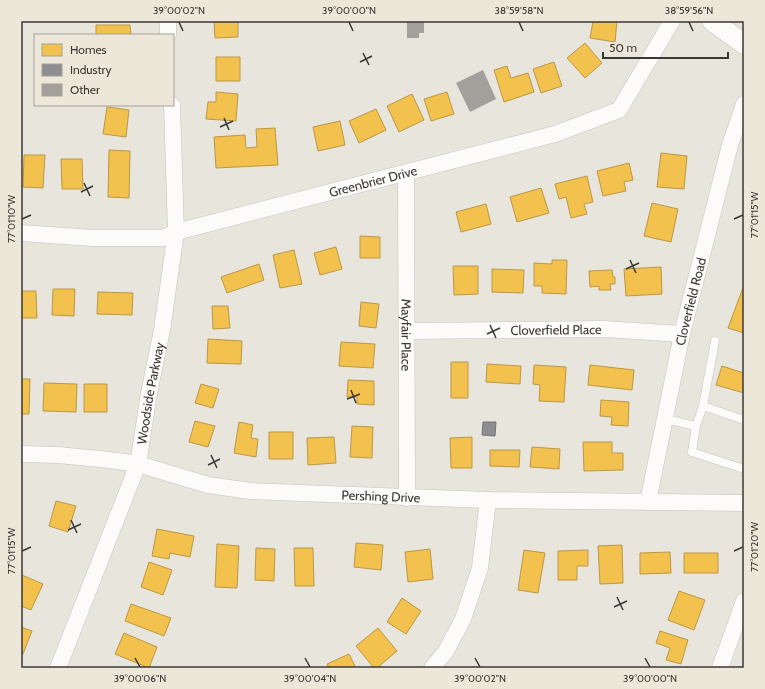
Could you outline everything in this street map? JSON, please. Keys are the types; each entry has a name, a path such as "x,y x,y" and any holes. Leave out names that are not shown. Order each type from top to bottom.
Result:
{"street":[{"path":"168,21 168,34"},
{"name":"Greenbrier Drive","path":"21,233 93,238 163,238 176,232 555,134 620,110 672,21"},
{"path":"712,21 744,44"},
{"name":"Cloverfield Road","path":"648,502 682,334 730,145 744,104"},
{"name":"Woodside Parkway","path":"58,668 138,464 149,392 162,330 176,232 172,106"},
{"name":"Mayfair Place","path":"406,173 407,498"},
{"name":"Cloverfield Place","path":"407,331 604,329 682,334"},
{"name":"Pershing Drive","path":"21,454 58,455 138,464 208,485 250,491 488,500 744,503"},
{"path":"432,668 446,651 463,619 480,568 488,500"},
{"path":"720,668 742,610"}],"lane":[{"path":"715,341 703,406 696,426 692,452 744,469"},
{"path":"703,406 744,420"},
{"path":"665,419 696,426"}],"building: Homes":[{"path":"214,21 238,21 238,37 215,38"},
{"path":"593,21 617,21 615,42 590,38"},
{"path":"96,25 130,25 131,34 96,34"},
{"path":"585,43 602,63 585,78 567,58"},
{"path":"216,57 240,57 240,81 216,81"},
{"path":"554,62 562,86 541,93 533,69"},
{"path":"507,66 511,78 528,73 534,92 504,102 494,70"},
{"path":"216,92 238,94 236,121 206,119 208,102 216,102"},
{"path":"447,92 454,114 431,121 424,99"},
{"path":"412,94 424,120 399,132 387,106"},
{"path":"107,107 129,110 126,137 103,134"},
{"path":"376,109 386,130 359,143 349,121"},
{"path":"340,121 345,145 318,151 313,127"},
{"path":"275,128 278,165 216,168 214,137 245,135 246,148 257,147 256,129"},
{"path":"109,150 130,151 129,198 108,197"},
{"path":"661,153 687,156 684,189 657,187"},
{"path":"24,155 45,155 43,188 23,187"},
{"path":"61,159 82,159 83,189 62,189"},
{"path":"629,163 633,180 624,182 626,191 603,196 597,171"},
{"path":"587,176 593,202 584,204 587,214 571,218 566,197 559,199 555,184"},
{"path":"541,188 549,213 517,222 510,197"},
{"path":"652,203 678,209 671,242 644,236"},
{"path":"486,204 491,224 461,232 456,212"},
{"path":"360,236 380,237 380,258 360,258"},
{"path":"336,247 342,269 320,275 314,253"},
{"path":"294,250 302,284 280,288 273,255"},
{"path":"552,260 567,260 566,294 542,293 542,286 534,286 534,263 552,264"},
{"path":"259,264 264,280 227,293 221,277"},
{"path":"453,266 478,266 478,294 454,295"},
{"path":"661,267 662,294 626,296 624,269"},
{"path":"492,269 524,270 523,293 492,292"},
{"path":"612,270 613,277 615,277 615,284 610,284 611,290 599,290 599,286 590,287 589,271"},
{"path":"744,285 744,333 728,328"},
{"path":"53,289 75,289 74,316 52,315"},
{"path":"21,291 36,291 37,318 21,318"},
{"path":"98,292 133,293 132,315 97,314"},
{"path":"361,302 379,304 376,328 359,326"},
{"path":"212,306 228,306 230,328 213,329"},
{"path":"208,339 242,341 241,364 207,363"},
{"path":"341,342 375,344 373,368 339,366"},
{"path":"451,362 468,362 468,398 451,398"},
{"path":"487,364 521,366 520,384 486,382"},
{"path":"534,365 566,367 564,402 539,401 540,385 533,384"},
{"path":"590,365 634,370 632,390 588,385"},
{"path":"722,366 744,373 744,393 716,385"},
{"path":"21,379 30,379 29,414 21,414"},
{"path":"348,380 374,381 374,405 357,404 357,397 347,397"},
{"path":"44,383 77,384 76,412 43,411"},
{"path":"84,384 107,384 107,412 84,412"},
{"path":"201,384 219,389 213,408 195,403"},
{"path":"601,400 629,402 628,426 611,425 612,417 600,416"},
{"path":"195,421 215,426 208,447 189,442"},
{"path":"239,422 253,425 251,438 258,439 256,457 234,453"},
{"path":"352,426 373,427 372,458 350,457"},
{"path":"269,432 293,432 293,459 269,459"},
{"path":"334,437 336,463 308,465 307,438"},
{"path":"472,437 472,468 451,468 450,438"},
{"path":"583,442 612,442 612,453 623,453 623,470 584,471"},
{"path":"532,447 560,449 559,469 530,467"},
{"path":"490,450 520,450 519,467 490,466"},
{"path":"56,501 76,506 68,532 49,526"},
{"path":"157,529 194,536 190,557 170,553 169,559 152,556"},
{"path":"356,543 383,545 381,570 354,567"},
{"path":"217,544 239,546 237,588 215,587"},
{"path":"622,545 623,583 600,584 598,546"},
{"path":"256,548 275,549 274,581 255,580"},
{"path":"294,548 313,548 314,586 295,586"},
{"path":"430,549 433,579 408,582 405,552"},
{"path":"524,550 545,553 538,593 518,590"},
{"path":"588,550 588,566 577,566 577,580 558,580 558,551"},
{"path":"670,552 671,573 640,574 640,553"},
{"path":"684,553 718,553 718,573 684,573"},
{"path":"149,562 172,570 163,595 141,587"},
{"path":"22,575 43,584 31,610 21,606"},
{"path":"679,591 705,600 694,630 668,620"},
{"path":"402,598 421,611 406,634 387,622"},
{"path":"131,604 171,618 164,636 125,621"},
{"path":"21,627 32,631 23,654 21,654"},
{"path":"378,628 397,651 377,668 374,668 356,646"},
{"path":"660,631 688,640 681,664 666,660 670,648 656,643"},
{"path":"124,633 157,647 149,668 115,654"},
{"path":"349,654 356,668 329,668 327,664"}],"building: Industry":[{"path":"483,422 496,422 495,436 482,435"}],"building: Other":[{"path":"407,21 424,21 424,33 419,33 419,38 407,38"},
{"path":"483,70 496,99 470,112 456,83"}]}
